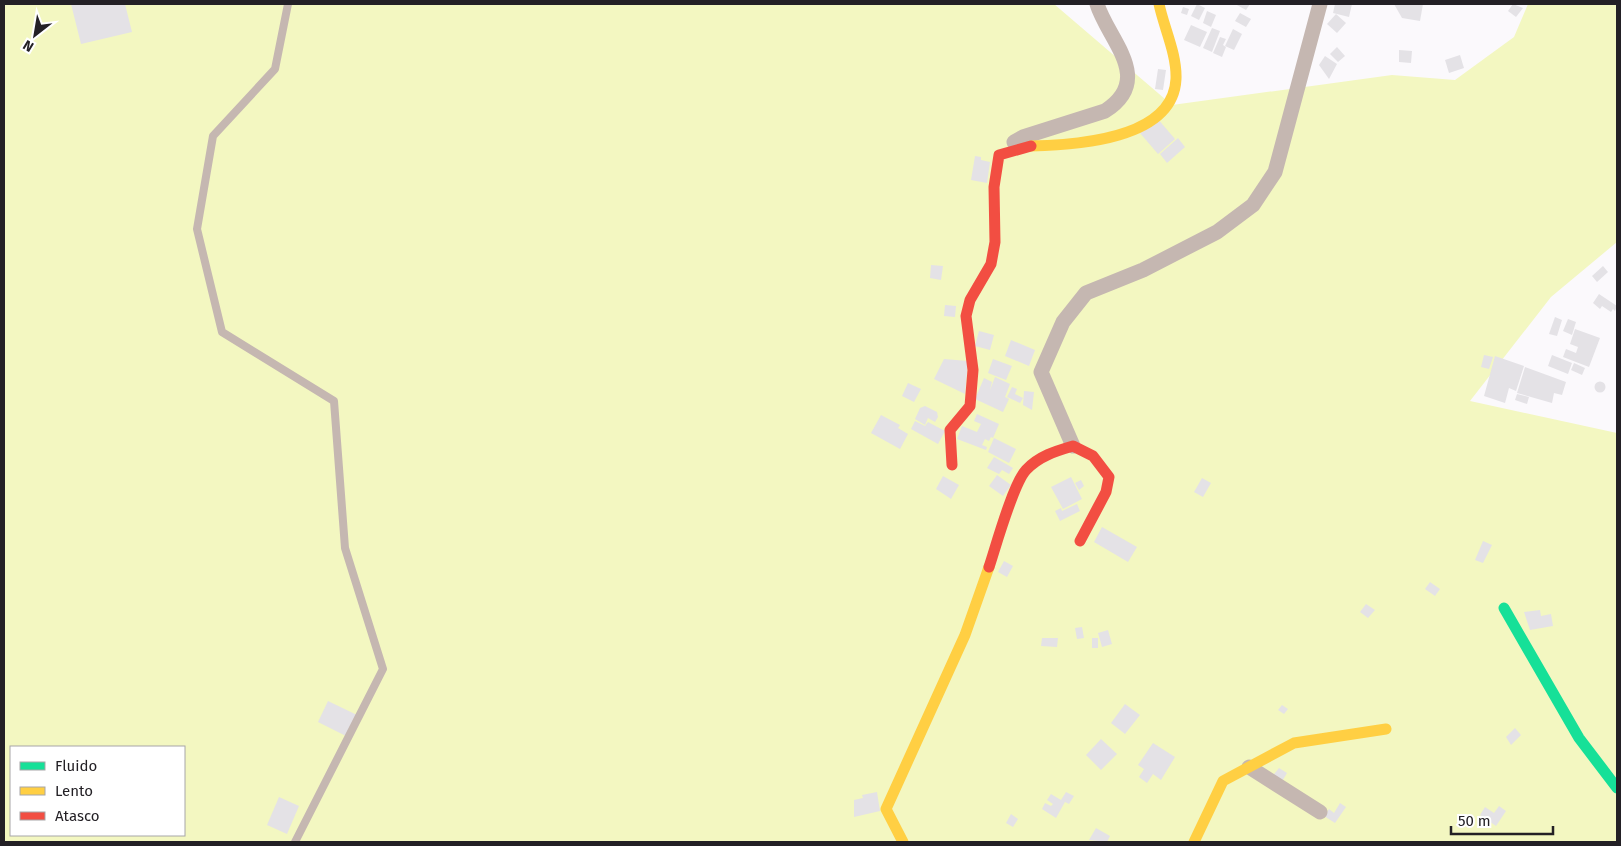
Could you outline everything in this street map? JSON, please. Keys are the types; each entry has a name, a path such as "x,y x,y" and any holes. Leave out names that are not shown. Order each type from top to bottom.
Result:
{"street":[{"path":"952,465 950,430 970,406 973,370 966,316 970,300 991,264 995,242 994,187 1000,150 1006,144 1023,137 1105,111 1120,98 1126,86 1128,73 1125,58 1105,23 1097,4"},
{"path":"999,155 1027,146 1070,145 1118,136 1152,118 1164,109 1175,88 1176,75 1159,4"},
{"path":"1080,541 1106,492 1109,477 1093,456 1073,446 1041,372 1063,322 1086,293 1143,270 1209,236 1253,205 1275,172 1286,135 1296,87 1320,4"},
{"path":"902,842 886,809 965,635 1014,494 1026,471 1047,454 1073,446"},
{"path":"1504,608 1579,738 1617,788"},
{"path":"1194,842 1223,781 1294,743 1386,729"},
{"path":"1249,767 1320,812"}],"lane":[{"path":"288,4 275,69 213,136 197,228 222,332 334,402 346,548 383,669 295,842"}],"green space":[{"path":"4,4 1054,4 1172,105 1392,75 1455,80 1514,37 1528,4 1617,4 1617,242 1551,297 1470,401 1617,433 1617,842 4,842"}],"building":[{"path":"71,4 125,4 132,32 81,44"},
{"path":"1197,4 1205,8 1199,20 1191,16"},
{"path":"1235,4 1250,4 1246,10"},
{"path":"1335,4 1352,4 1349,17 1333,13"},
{"path":"1394,4 1423,4 1420,21 1402,18"},
{"path":"1513,4 1523,8 1516,17 1508,11"},
{"path":"1183,7 1189,9 1187,15 1181,13"},
{"path":"1207,11 1216,15 1211,27 1203,23"},
{"path":"1240,13 1251,19 1246,27 1235,21"},
{"path":"1336,14 1346,23 1337,33 1327,24"},
{"path":"1191,25 1207,32 1200,47 1184,40"},
{"path":"1212,28 1220,31 1212,52 1203,48"},
{"path":"1233,29 1242,34 1234,50 1225,46"},
{"path":"1220,37 1226,39 1223,45 1226,47 1222,57 1213,53"},
{"path":"1337,47 1345,56 1338,62 1330,54"},
{"path":"1399,50 1412,51 1411,63 1399,62"},
{"path":"1460,55 1464,68 1449,73 1445,60"},
{"path":"1325,56 1337,64 1329,79 1319,65"},
{"path":"1158,69 1166,70 1163,90 1155,89"},
{"path":"1157,118 1175,139 1158,154 1140,133"},
{"path":"1178,138 1185,147 1167,163 1160,154"},
{"path":"975,156 990,162 987,183 971,180"},
{"path":"931,265 943,266 941,280 930,278"},
{"path":"1603,266 1608,272 1597,282 1592,276"},
{"path":"1599,294 1617,306 1615,311 1613,309 1611,312 1602,306 1600,309 1593,303"},
{"path":"945,305 956,306 955,317 944,316"},
{"path":"1555,317 1562,320 1557,336 1549,334"},
{"path":"1568,319 1576,322 1572,335 1563,331"},
{"path":"1575,329 1600,338 1589,367 1563,357 1566,349 1576,353 1578,347 1570,344"},
{"path":"979,331 994,335 990,350 975,346"},
{"path":"1011,340 1035,350 1029,366 1005,356"},
{"path":"1484,355 1493,357 1489,369 1481,367"},
{"path":"1552,355 1572,363 1568,374 1548,366"},
{"path":"1495,356 1524,366 1516,391 1509,388 1505,403 1484,396"},
{"path":"944,359 968,361 965,394 934,379"},
{"path":"993,359 1012,366 1006,380 988,373"},
{"path":"1574,363 1585,368 1582,375 1571,370"},
{"path":"1525,367 1566,382 1562,395 1554,393 1552,403 1517,393"},
{"path":"995,377 1010,384 1005,397 1009,399 1003,412 975,399 984,378 992,382 990,390"},
{"path":"1600,381 1606,387 1600,393 1594,387"},
{"path":"908,383 921,389 914,402 902,396"},
{"path":"1012,387 1017,389 1015,394 1023,398 1020,403 1007,397"},
{"path":"1024,391 1034,392 1032,410 1023,405"},
{"path":"1517,394 1529,397 1527,404 1515,400"},
{"path":"925,406 937,412 938,417 935,422 928,418 925,425 915,419 920,408"},
{"path":"977,414 999,424 993,438 991,437 989,441 985,439 982,445 987,447 986,450 957,439 962,426 977,432 981,424 974,421"},
{"path":"881,415 900,425 898,428 908,434 900,449 871,433"},
{"path":"915,421 925,426 928,422 945,431 938,444 911,429"},
{"path":"994,438 1016,449 1009,463 988,452"},
{"path":"994,457 1013,468 1009,474 1002,470 999,474 987,468"},
{"path":"997,475 1011,485 1003,496 989,486"},
{"path":"943,476 959,485 951,499 936,489"},
{"path":"1071,477 1082,499 1063,509 1051,487"},
{"path":"1202,478 1211,483 1203,497 1194,492"},
{"path":"1081,480 1084,486 1079,490 1075,483"},
{"path":"1077,504 1080,511 1060,521 1055,511 1061,508 1062,511"},
{"path":"1102,527 1137,547 1128,562 1094,542"},
{"path":"1483,541 1492,545 1483,563 1475,560"},
{"path":"1004,561 1013,566 1007,577 998,572"},
{"path":"1430,582 1440,589 1435,596 1425,589"},
{"path":"1366,604 1375,610 1368,618 1360,612"},
{"path":"1540,610 1541,616 1551,614 1553,626 1530,630 1524,612"},
{"path":"1082,627 1084,638 1077,639 1075,628"},
{"path":"1108,630 1112,644 1102,647 1098,633"},
{"path":"1042,638 1058,638 1057,647 1041,646"},
{"path":"1092,638 1098,638 1098,648 1092,648"},
{"path":"328,701 357,715 346,736 318,722"},
{"path":"1125,704 1140,715 1125,734 1111,723"},
{"path":"1282,705 1288,709 1284,714 1278,710"},
{"path":"1515,728 1521,735 1511,745 1506,737"},
{"path":"1101,739 1117,754 1101,770 1086,755"},
{"path":"1153,743 1175,757 1161,780 1153,774 1147,783 1139,777 1144,769 1138,765"},
{"path":"1279,768 1287,773 1280,785 1270,779"},
{"path":"877,792 880,811 854,817 854,800 863,798 862,795"},
{"path":"1066,792 1074,796 1069,804 1065,802 1056,818 1042,809 1045,803 1051,806 1053,804 1047,800 1051,794 1061,800"},
{"path":"279,797 299,806 287,834 267,825"},
{"path":"1340,803 1346,807 1335,823 1324,816 1329,809 1334,813"},
{"path":"1499,806 1506,811 1496,826 1480,815 1485,807 1494,813"},
{"path":"1011,814 1018,819 1013,827 1006,823"},
{"path":"1096,828 1110,836 1107,842 1089,840"}],"traffic: fast":[{"path":"1504,608 1579,738 1617,788"}],"traffic: slow":[{"path":"1031,146 1072,144 1119,135 1140,127 1158,115 1171,99 1176,79 1172,51 1159,4"},
{"path":"903,842 886,809 965,635 989,567"},
{"path":"1194,842 1223,781 1294,743 1386,729"}],"traffic: jam":[{"path":"952,465 950,430 970,406 973,370 966,316 970,300 991,264 995,242 994,187 999,155 1031,146"},
{"path":"989,567 1010,501 1021,477 1031,465 1042,458 1073,446 1093,456 1109,477 1106,492 1080,541"}]}
